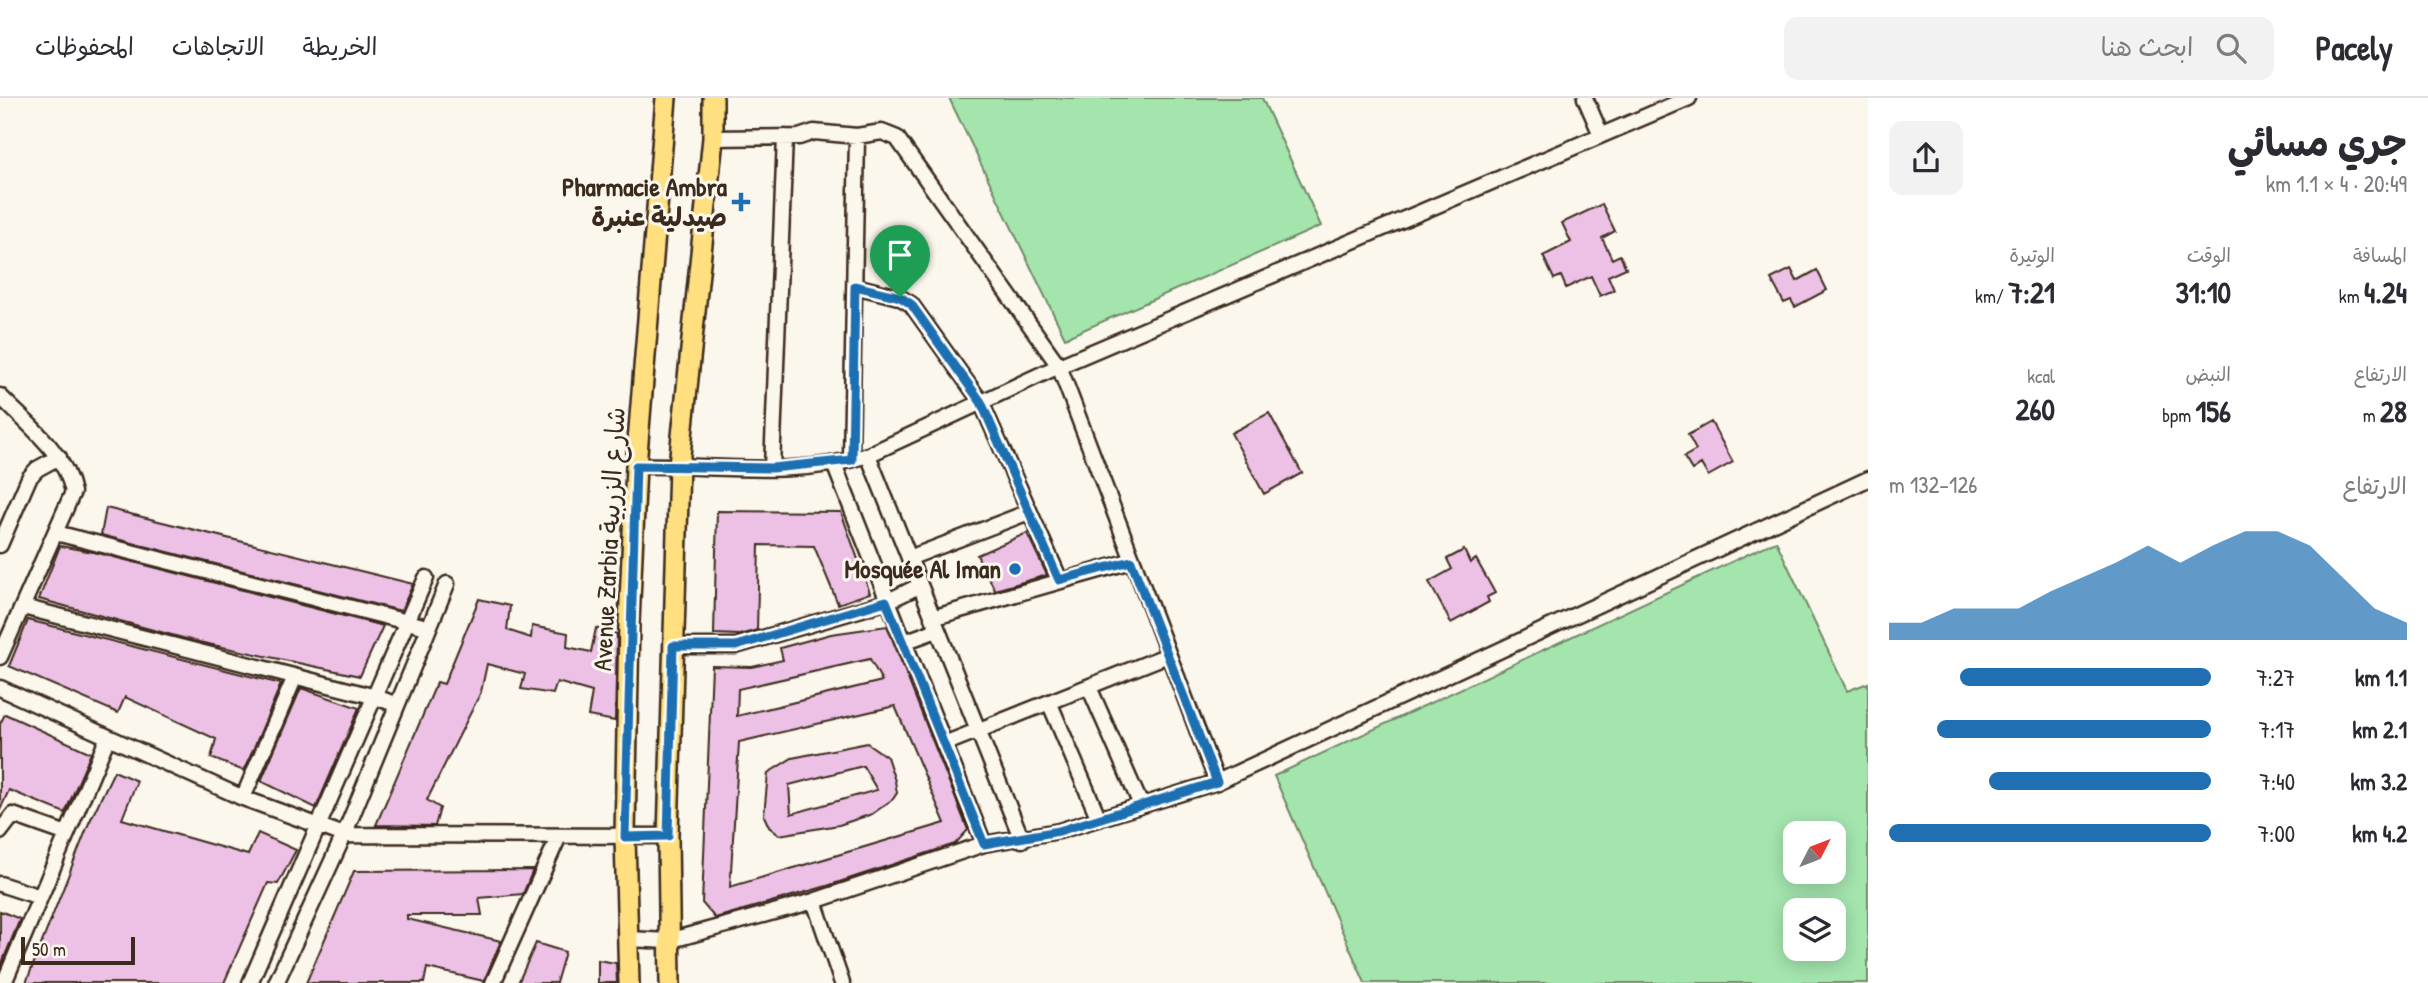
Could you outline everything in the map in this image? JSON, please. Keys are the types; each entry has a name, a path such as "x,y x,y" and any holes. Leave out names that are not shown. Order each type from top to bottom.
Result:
{"main road":[{"name":"Avenue Zarbia شارع الزربية","path":"629,983 625,837 636,466 666,98"},
{"path":"670,983 668,836 679,465 713,138 713,98"}],"street":[{"path":"1584,98 1601,135"},
{"path":"636,466 772,468 834,464 868,455 1059,366 1689,98"},
{"path":"713,138 785,137 814,132 857,136 881,132 897,138 1059,366 1217,782"},
{"path":"852,460 857,136"},
{"path":"772,468 785,137"},
{"path":"855,286 900,297 911,304 981,402 1059,580"},
{"path":"0,396 59,457 69,474 73,492 0,657"},
{"path":"868,455 1022,840"},
{"path":"0,545 29,478 37,468 59,457"},
{"path":"834,464 984,844"},
{"path":"629,939 668,941 814,901 984,844 1022,840 1217,782 1868,479"},
{"path":"909,558 1029,512"},
{"path":"57,533 427,627"},
{"path":"904,642 934,624 1059,580 1131,561"},
{"path":"250,983 426,578"},
{"path":"276,983 345,835 427,627 447,584"},
{"path":"673,646 736,646 886,601 919,586"},
{"path":"23,607 376,697 397,705"},
{"path":"944,744 980,732 1168,655"},
{"path":"243,798 295,678"},
{"path":"1089,687 1141,806"},
{"path":"0,688 243,798 345,835 668,836"},
{"path":"1050,704 1098,819"},
{"path":"4,983 108,737"},
{"path":"0,832 13,815 67,834"},
{"path":"493,983 559,836"},
{"path":"0,884 40,897"},
{"path":"290,890 316,897"},
{"path":"814,901 842,983"}],"green space":[{"path":"949,98 1262,98 1321,226 1065,338"},
{"path":"1776,541 1847,691 1868,683 1868,983 1365,983 1274,776"}],"building":[{"path":"1602,204 1615,231 1602,238 1612,259 1620,255 1626,268 1608,276 1614,290 1600,296 1591,276 1566,288 1561,276 1554,279 1543,256 1571,242 1562,223"},
{"path":"1791,269 1797,281 1817,270 1827,290 1795,307 1791,300 1784,303 1771,279"},
{"path":"1269,413 1302,473 1264,494 1231,433"},
{"path":"1711,422 1733,462 1708,476 1701,464 1692,470 1684,457 1696,450 1688,435"},
{"path":"106,508 413,584 401,611 101,535"},
{"path":"717,511 841,512 870,593 838,604 814,546 759,545 757,630 740,635 714,634"},
{"name":"Mosquée Al Iman","path":"1027,533 1047,575 995,590 977,555"},
{"path":"60,546 98,553 383,626 360,676 194,641 39,599"},
{"path":"1464,550 1470,563 1476,559 1495,593 1487,597 1489,602 1451,623 1429,582 1452,569 1447,559"},
{"path":"479,599 510,606 507,630 531,638 532,626 568,633 567,647 591,652 596,628 617,634 615,721 588,716 592,692 557,682 553,694 521,689 525,674 487,664 481,692 427,800 440,808 435,826 376,825 437,682 444,684"},
{"path":"28,620 281,684 244,771 211,758 216,739 125,697 118,713 9,666"},
{"path":"887,626 968,830 955,844 827,886 715,918 702,903 712,666 752,667 783,660 780,648 831,634","holes":["870,659 882,681 737,716 738,689","895,706 945,823 730,887 739,742"]},
{"path":"301,688 359,708 316,808 261,781"},
{"path":"5,714 91,753 65,813 9,790 0,810 0,724"},
{"path":"867,743 887,757 897,793 872,814 839,825 779,835 769,827 764,816 768,773 792,758","holes":["863,766 877,790 791,814 789,785"]},
{"path":"114,771 137,781 122,819 248,855 258,833 296,850 278,884 268,883 224,983 26,983 89,823"},
{"path":"533,870 523,894 479,898 482,915 407,915 407,919 501,941 484,981 427,968 424,983 306,983 354,871"},
{"path":"0,911 20,919 0,968"},
{"path":"536,943 565,952 556,983 518,983"},
{"path":"598,960 616,963 617,983 598,983"}],"place":[{"name":"Pharmacie Ambra صيدلية عنبرة","path":"741,202"},
{"name":"Mosquée Al Iman","path":"1015,569"}],"route":[{"path":"855,286 900,297 911,304 981,402 1059,580 1131,561 1217,782 1059,831 1022,840 984,844 886,601 736,646 673,646 668,836 625,837 629,623 636,466 772,468 834,464 852,460 855,286"}]}
